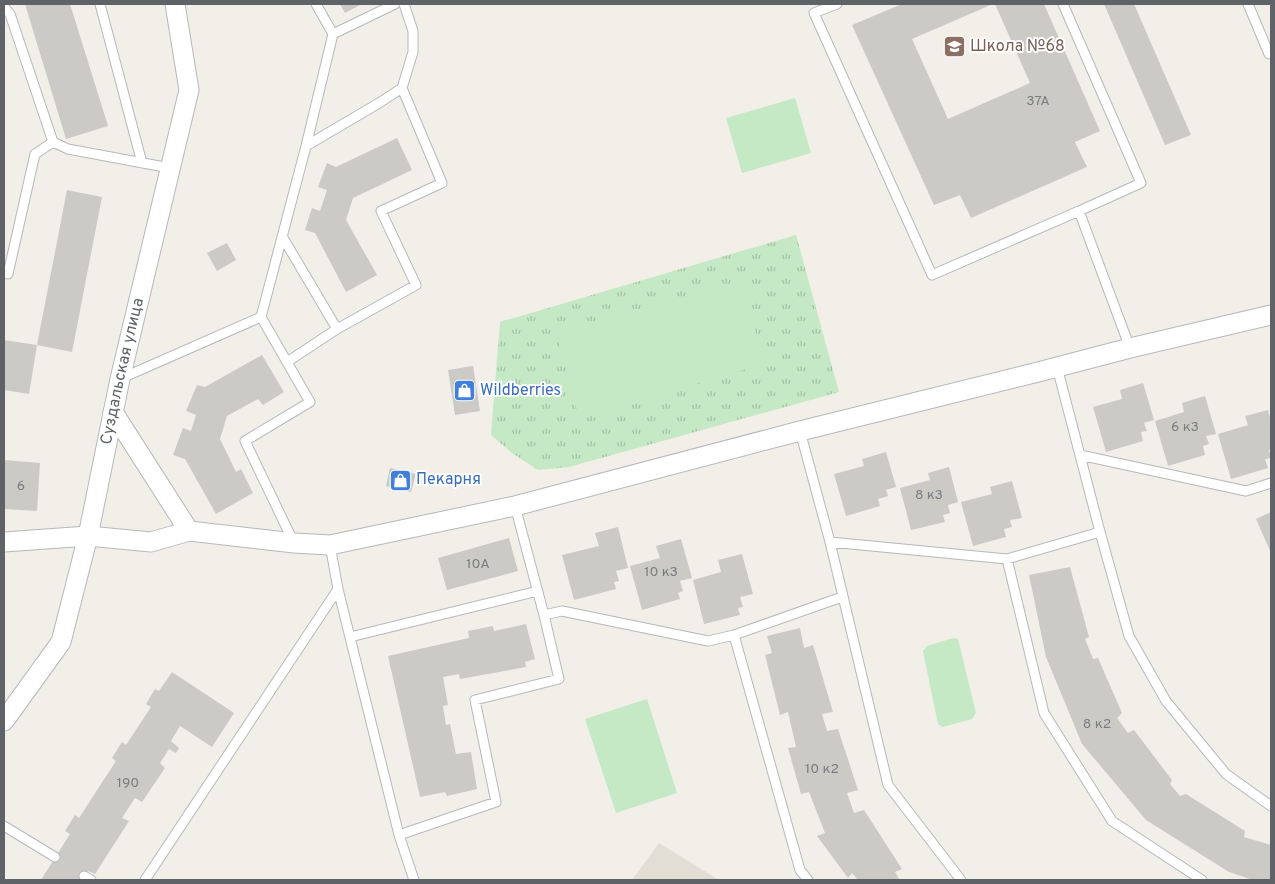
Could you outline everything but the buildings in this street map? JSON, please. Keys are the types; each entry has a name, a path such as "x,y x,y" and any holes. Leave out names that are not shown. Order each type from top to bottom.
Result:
{"street":[{"name":"Суздальская улица","path":"4,722 60,642 88,536 120,379 189,90 175,4"},
{"path":"4,542 88,536 151,542 189,531 294,543 330,544 515,506 800,431 1130,348 1271,315"},
{"path":"113,412 189,531"}],"lane":[{"path":"100,4 142,163"},
{"path":"294,543 245,441 310,402 261,317 333,34 316,4"},
{"path":"333,34 395,4"},
{"path":"306,146 402,88 414,52 413,31 404,4"},
{"path":"837,4 814,13 932,275 1141,183 1063,4"},
{"path":"1248,4 1269,54"},
{"path":"4,7 10,14 53,142 68,149 170,168"},
{"path":"287,362 338,329 416,285 381,211 442,183 402,88"},
{"path":"4,273 8,274 34,154 53,142"},
{"path":"1079,211 1130,348"},
{"path":"282,236 338,329"},
{"path":"120,379 261,317"},
{"path":"1057,367 1129,636 1166,701 1226,774 1271,806"},
{"path":"800,431 830,542 888,785 961,880"},
{"path":"1080,455 1246,492 1271,483"},
{"path":"399,835 496,802 475,700 559,679 515,506"},
{"path":"830,542 1007,559 1100,532"},
{"path":"330,544 338,589 399,835 414,880"},
{"path":"1007,559 1044,713 1112,820 1202,880"},
{"path":"145,880 338,589"},
{"path":"350,637 538,591"},
{"path":"544,615 562,610 708,641 734,635 842,597"},
{"path":"734,635 800,870 808,880"},
{"path":"4,826 55,857"}],"shaded area":[{"path":"659,843 719,880 632,880"}],"green space":[{"path":"795,98 811,153 742,173 726,118"},
{"path":"796,235 839,392 569,467 538,470 512,453 491,435 500,322"},
{"path":"742,280 764,364 579,418 557,334"},
{"path":"953,638 958,639 976,713 972,719 943,727 938,724 923,651 927,646"},
{"path":"647,699 677,793 616,813 585,719"}],"place":[{"name":"Школа №68","path":"954,47"},
{"name":"Wildberries","path":"464,391"},
{"name":"Пекарня","path":"400,480"}]}
